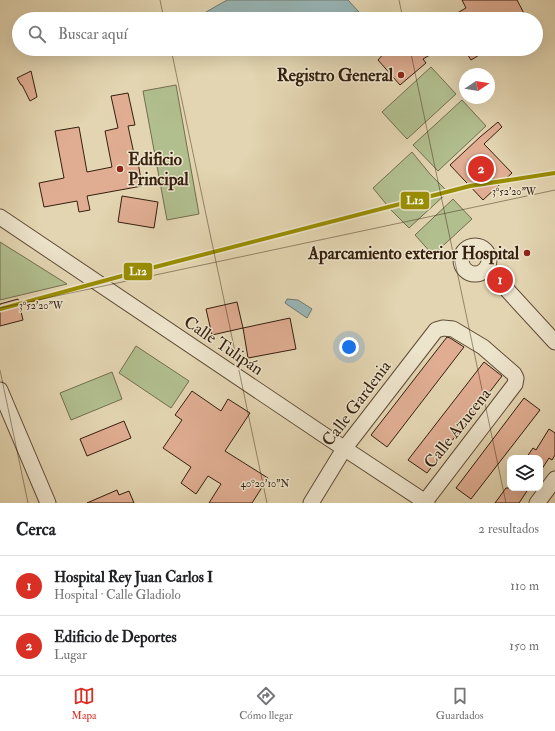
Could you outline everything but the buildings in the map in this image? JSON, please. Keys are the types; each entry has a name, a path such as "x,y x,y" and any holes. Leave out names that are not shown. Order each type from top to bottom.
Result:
{"street":[{"name":"Calle Tulipán","path":"0,217 425,503"},
{"path":"487,268 555,342"},
{"name":"Calle Azucena","path":"425,503 515,384 516,378 514,374 483,347 453,329 443,328 436,330"},
{"name":"Calle Gardenia","path":"311,503 344,449 436,330"},
{"path":"1,397 48,503"},
{"path":"537,503 555,480"}],"green space":[{"path":"431,67 456,94 407,139 382,112"},
{"path":"176,85 199,214 167,220 143,91"},
{"path":"459,103 459,104 466,104 486,126 438,171 413,145"},
{"path":"412,152 430,174 448,192 409,228 391,210 373,188"},
{"path":"453,199 472,219 433,255 415,235"},
{"path":"0,242 67,284 0,300"},
{"path":"136,346 189,381 171,408 119,373"},
{"path":"112,372 122,399 71,420 60,393"}],"water":[{"path":"227,0 348,0 359,12 206,12"},
{"path":"287,299 298,300 312,309 307,318 285,303"}],"transit line":[{"name":"L12","path":"0,309 155,267 470,186 555,173"}],"place":[{"name":"Registro General","path":"401,75"},
{"name":"Edificio Principal","path":"120,169"},
{"name":"Edificio de Deportes","path":"481,169"},
{"name":"Aparcamiento exterior Hospital","path":"527,253"},
{"name":"Hospital Rey Juan Carlos I","path":"500,280"}]}
